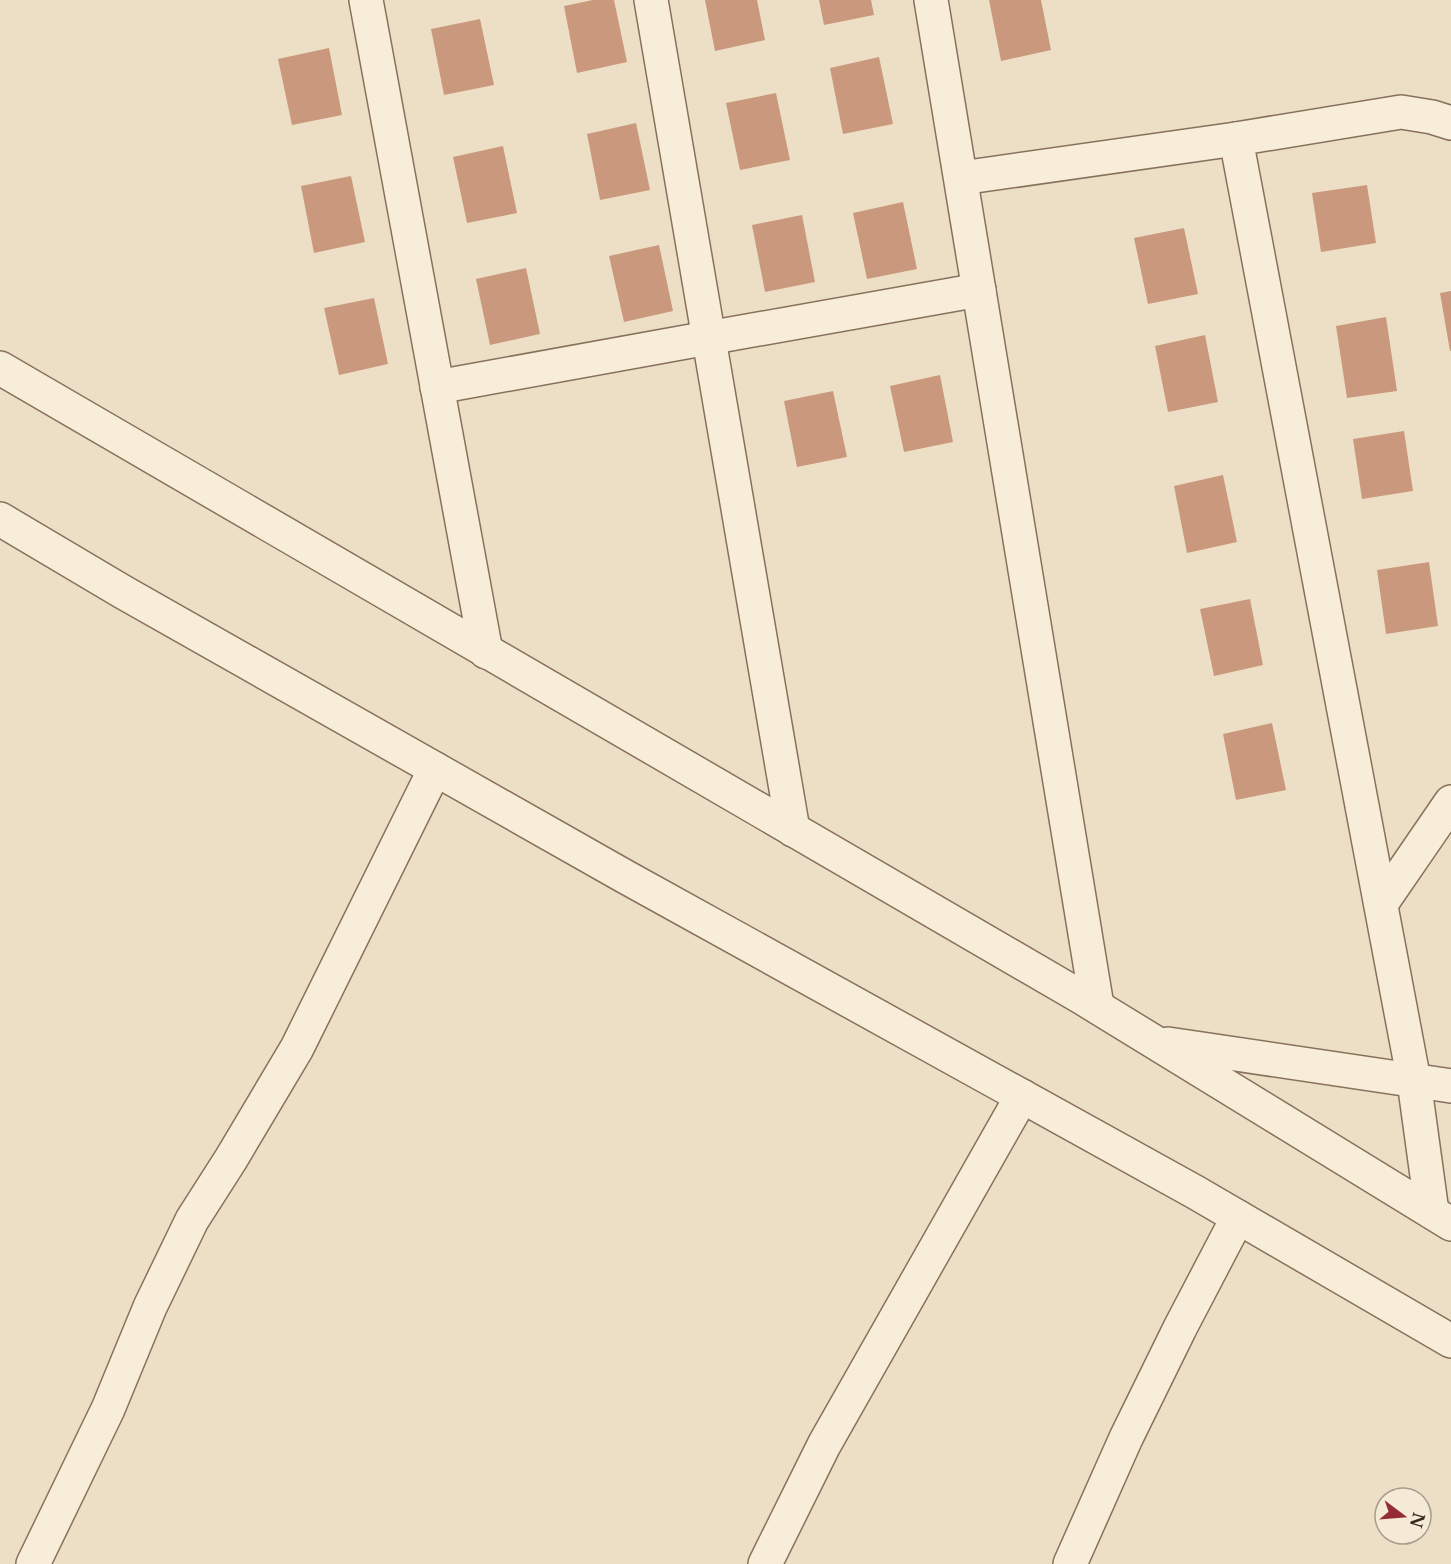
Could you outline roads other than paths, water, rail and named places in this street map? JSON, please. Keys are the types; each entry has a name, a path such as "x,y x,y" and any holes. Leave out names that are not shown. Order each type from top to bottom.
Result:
{"street":[{"path":"366,0 486,652"},
{"path":"651,0 793,830"},
{"path":"931,0 1097,1006"},
{"path":"961,178 1236,139 1401,112 1451,123"},
{"path":"1236,139 1414,1081 1442,1218"},
{"path":"437,387 979,291"},
{"path":"0,368 1097,1006 1442,1218"},
{"path":"0,519 133,598 624,876 1238,1217 1451,1341"},
{"path":"33,1564 108,1409 150,1306 192,1221 297,1048 435,769"},
{"path":"1381,904 1451,802"},
{"path":"1153,1041 1451,1086"},
{"path":"765,1564 824,1445 1022,1096"},
{"path":"1070,1564 1131,1428 1238,1217"}]}
